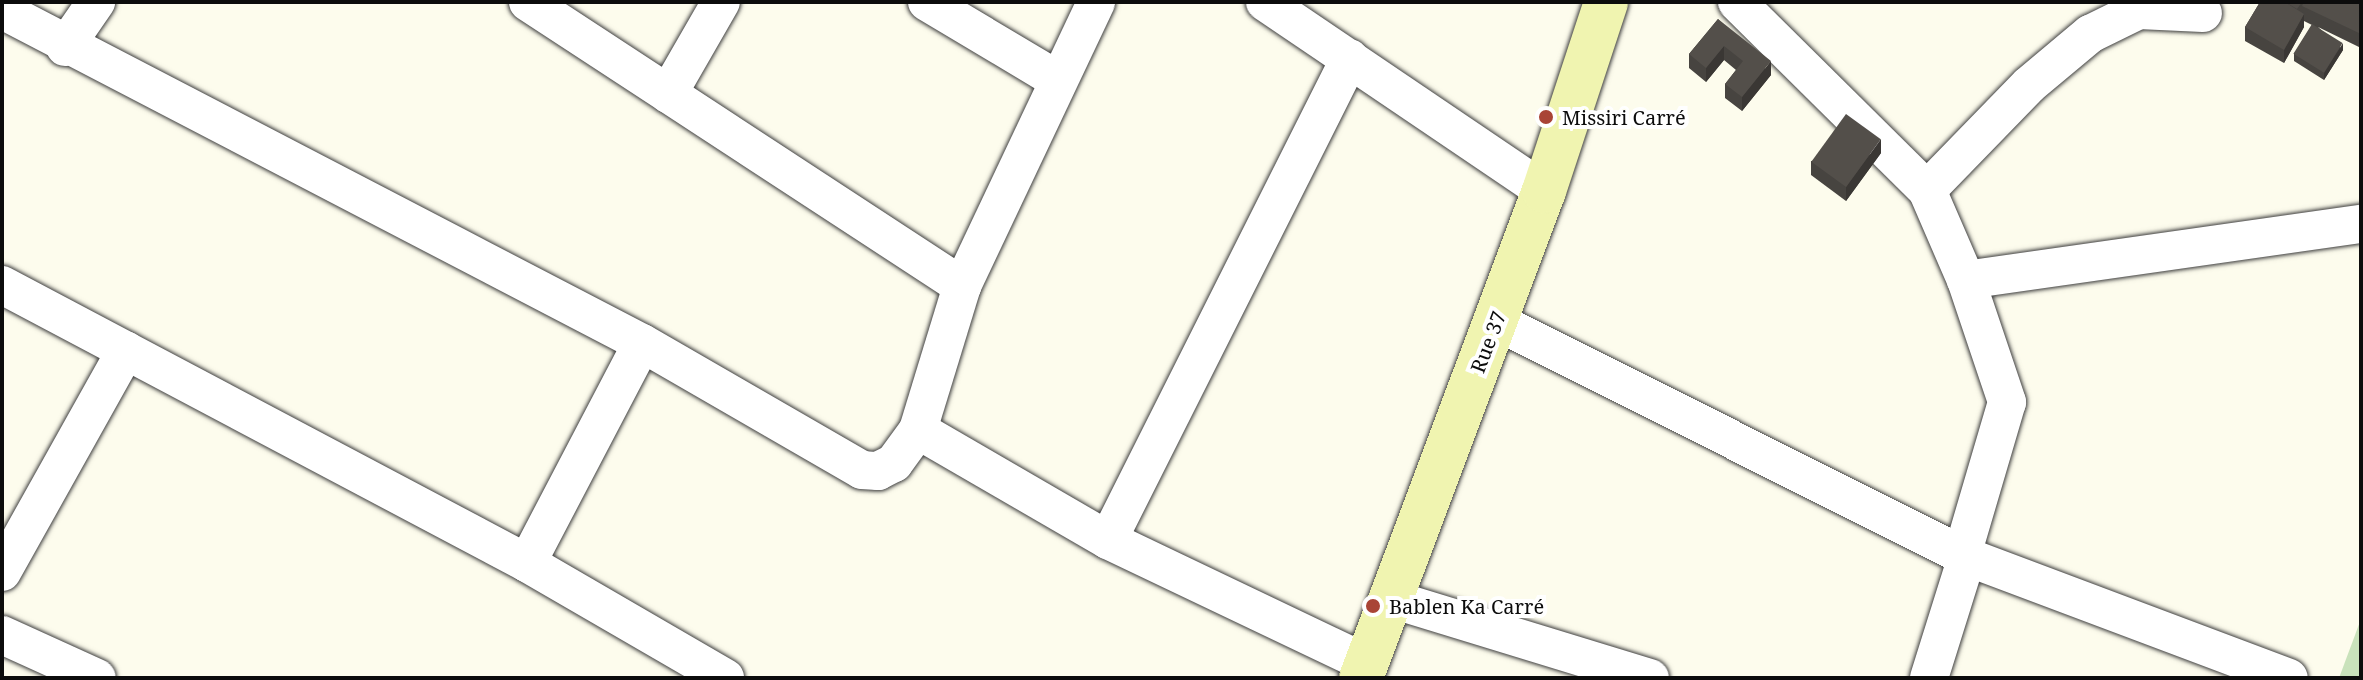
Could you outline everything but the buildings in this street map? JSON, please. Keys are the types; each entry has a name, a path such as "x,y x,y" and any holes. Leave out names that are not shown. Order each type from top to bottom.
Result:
{"main road":[{"name":"Rue 37","path":"1363,670 1544,191 1606,2"}],"street":[{"path":"65,47 96,2"},
{"path":"528,2 962,286"},
{"path":"668,94 721,2"},
{"path":"927,2 1058,80"},
{"path":"2,10 65,47 642,343 862,470 878,471 894,463 918,430 962,286 1096,2"},
{"path":"1265,2 1544,191"},
{"path":"1737,2 1927,190 1966,280 2007,402 1929,678"},
{"path":"1927,190 2029,85 2090,34 2139,10 2203,13"},
{"path":"1108,540 1350,58"},
{"path":"1966,280 2361,224"},
{"path":"2,285 527,563 725,678"},
{"path":"1496,321 1964,556 2289,678"},
{"path":"527,563 642,343"},
{"path":"2,572 126,350"},
{"path":"918,430 1108,540 1363,670"},
{"path":"1388,598 1650,678"},
{"path":"2,635 97,678"}],"green space":[{"path":"2361,619 2361,678 2339,678"}],"place":[{"name":"Missiri Carré","path":"1546,117"},
{"name":"Bablen Ka Carré","path":"1373,606"}]}
